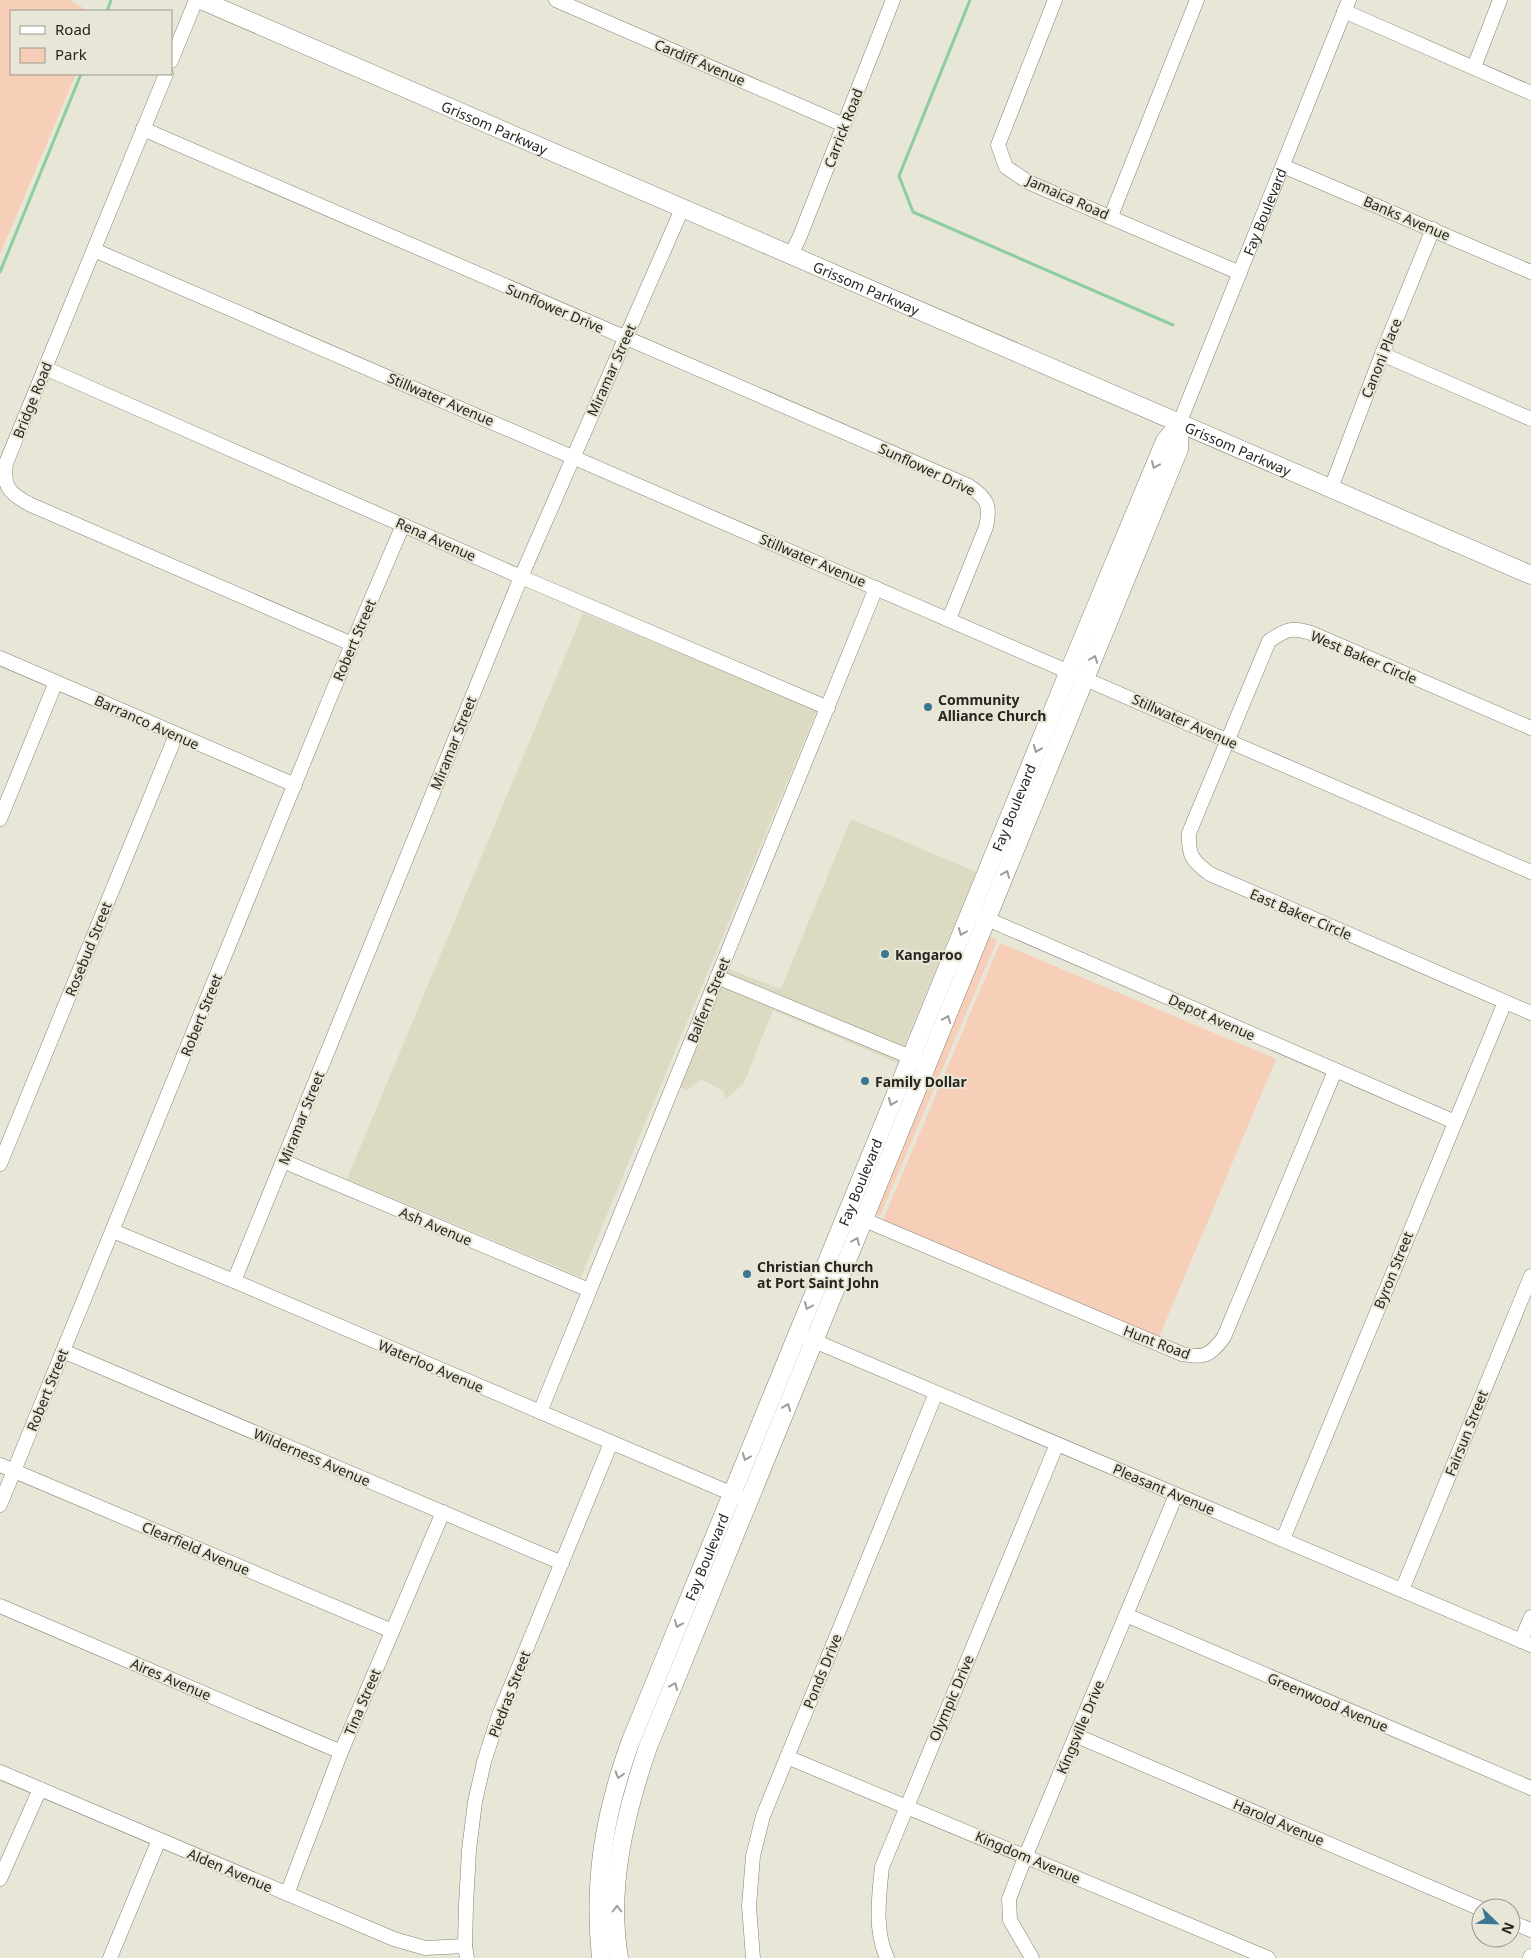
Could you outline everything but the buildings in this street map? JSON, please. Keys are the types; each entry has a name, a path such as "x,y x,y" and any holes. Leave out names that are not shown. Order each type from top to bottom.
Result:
{"main road":[{"name":"Grissom Parkway","path":"201,0 1531,575"},
{"name":"Fay Boulevard","path":"601,1958 598,1928 599,1876 605,1827 618,1777 797,1333 1069,671 1165,441 1180,424"},
{"name":"Fay Boulevard","path":"619,1958 616,1918 617,1884 627,1815 636,1780 1179,449 1180,424"}],"street":[{"path":"172,59 196,0"},
{"name":"Cardiff Avenue","path":"556,0 844,125"},
{"name":"Jamaica Road","path":"1055,0 998,144 1006,167 1028,182 1240,273"},
{"path":"1111,216 1197,0"},
{"path":"1474,67 1500,0"},
{"name":"Carrick Road","path":"791,255 844,125 890,1"},
{"path":"1346,6 1531,93"},
{"name":"Fay Boulevard","path":"1180,424 1346,6"},
{"name":"Bridge Road","path":"166,75 6,463 4,477 7,487 16,497 352,644"},
{"name":"Sunflower Drive","path":"144,130 969,486 980,493 988,504 986,527 949,619"},
{"name":"Banks Avenue","path":"1283,166 1531,272"},
{"name":"Miramar Street","path":"234,1281 521,576 682,209"},
{"name":"Canoni Place","path":"1331,488 1382,354 1433,229"},
{"name":"Stillwater Avenue","path":"94,250 1531,872"},
{"path":"1382,354 1531,420"},
{"name":"Rena Avenue","path":"45,368 828,708"},
{"name":"Robert Street","path":"0,1505 352,644 403,525"},
{"name":"Balfern Street","path":"540,1412 876,588"},
{"name":"West Baker Circle","path":"1228,740 1270,641 1285,630 1297,629 1531,728"},
{"name":"Barranco Avenue","path":"0,658 295,785"},
{"path":"0,819 56,682"},
{"name":"Rosebud Street","path":"0,1164 176,735"},
{"name":"East Baker Circle","path":"1228,740 1189,833 1189,849 1196,864 1210,874 1531,1014"},
{"name":"Depot Avenue","path":"971,911 1454,1122"},
{"path":"717,977 928,1064"},
{"name":"Byron Street","path":"1283,1539 1505,1002"},
{"name":"Hunt Road","path":"847,1213 1182,1354 1196,1357 1208,1355 1216,1349 1224,1337 1335,1071"},
{"name":"Ash Avenue","path":"283,1161 589,1290"},
{"name":"Waterloo Avenue","path":"113,1231 749,1501"},
{"name":"Fairsun Street","path":"1402,1590 1531,1276"},
{"name":"Pleasant Avenue","path":"797,1333 1526,1643"},
{"name":"Wilderness Avenue","path":"63,1351 562,1563"},
{"name":"Ponds Drive","path":"754,1958 749,1906 753,1856 764,1816 936,1393"},
{"name":"Piedras Street","path":"466,1952 469,1850 484,1762 499,1715 611,1443"},
{"name":"Olympic Drive","path":"887,1958 883,1950 878,1912 882,1867 1057,1444"},
{"name":"Clearfield Avenue","path":"0,1465 392,1631"},
{"name":"Kingsville Drive","path":"1032,1958 1010,1920 1009,1899 1176,1495"},
{"name":"Tina Street","path":"287,1894 341,1752 443,1512"},
{"name":"Aires Avenue","path":"0,1606 341,1752"},
{"name":"Greenwood Avenue","path":"1126,1615 1531,1788"},
{"path":"1526,1643 1531,1618"},
{"path":"647,1702 664,1708"},
{"name":"Harold Avenue","path":"1077,1736 1471,1905"},
{"name":"Kingdom Avenue","path":"787,1757 1026,1855 1268,1958"},
{"name":"Alden Avenue","path":"0,1772 394,1939 425,1948 466,1952"},
{"path":"0,1879 40,1789"},
{"path":"110,1958 159,1840"}],"shaded area":[{"path":"583,613 817,710 581,1277 347,1179"},
{"path":"851,819 976,872 903,1049 724,975 727,968 781,989"},
{"path":"720,984 900,1058 898,1063 773,1010 744,1083 726,1099 723,1091 701,1079 688,1090 678,1086"}],"green space":[{"path":"0,0 70,0 86,10 10,10 10,75 76,75 0,254"},
{"path":"988,936 997,940 880,1216 873,1213"},
{"path":"1000,943 1276,1059 1159,1337 883,1220"}],"waterway":[{"path":"107,10 111,0"},
{"path":"970,0 899,176 913,212 1173,325"},
{"path":"0,272 81,75"}],"place":[{"name":"Community Alliance Church","path":"928,707"},
{"name":"Kangaroo","path":"885,954"},
{"name":"Family Dollar","path":"865,1081"},
{"name":"Christian Church at Port Saint John","path":"747,1274"}]}
